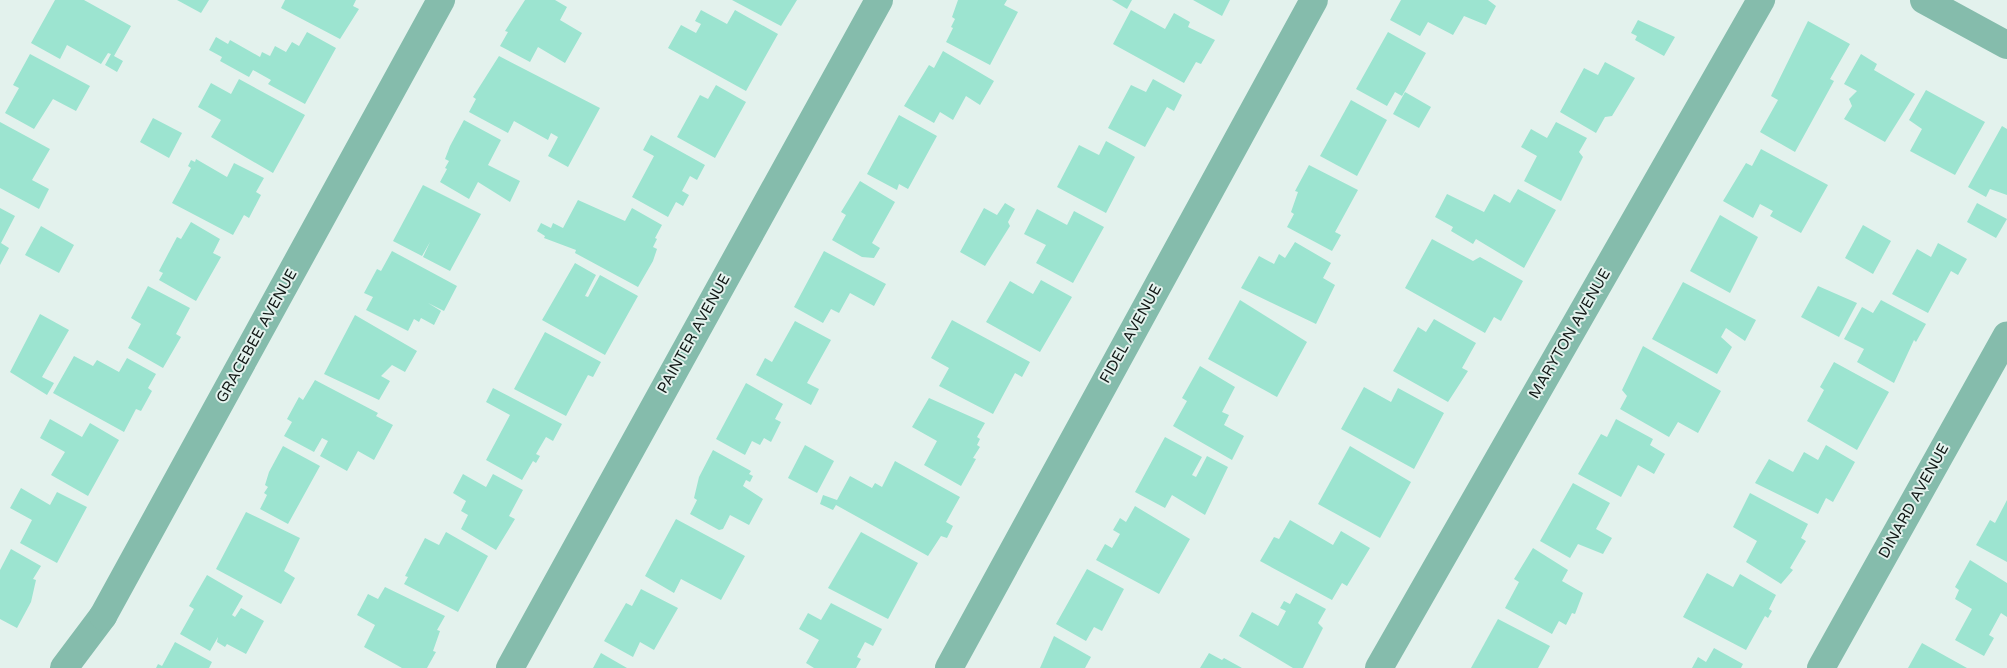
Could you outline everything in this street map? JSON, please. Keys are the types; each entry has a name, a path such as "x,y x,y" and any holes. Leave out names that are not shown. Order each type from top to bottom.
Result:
{"street":[{"name":"GRACEBEE AVENUE","path":"64,668 103,616 442,0"},
{"name":"PAINTER AVENUE","path":"510,668 879,0"},
{"name":"FIDEL AVENUE","path":"949,668 1314,0"},
{"name":"MARYTON AVENUE","path":"1379,668 1761,0"},
{"path":"1924,0 2007,45"},
{"name":"DINARD AVENUE","path":"1822,668 2007,335"}],"building":[{"path":"55,0 84,0 131,26 114,56 123,61 117,72 105,65 111,54 108,53 101,64 67,45 60,59 31,43"},
{"path":"177,0 209,0 201,13"},
{"path":"285,0 356,0 353,6 359,9 340,39 281,8"},
{"path":"525,0 555,0 567,7 560,20 582,33 565,63 538,47 530,62 500,46 508,32 505,31"},
{"path":"732,0 797,0 781,26"},
{"path":"958,0 1007,0 1004,5 1018,12 990,65 946,42 953,28 951,27 955,19 952,17"},
{"path":"1112,0 1132,0 1127,9"},
{"path":"1193,0 1230,0 1222,16"},
{"path":"1401,0 1488,0 1496,6 1486,25 1464,16 1453,35 1428,22 1420,36 1390,20"},
{"path":"701,10 727,24 735,10 778,34 746,91 668,48 681,25 696,33 701,24 695,21"},
{"path":"1131,10 1165,29 1174,13 1190,22 1188,27 1215,40 1201,64 1196,62 1184,83 1113,44"},
{"path":"1638,20 1675,37 1664,56 1635,40 1637,36 1631,33"},
{"path":"1808,21 1850,44 1830,79 1834,81 1795,152 1760,132 1778,100 1771,96"},
{"path":"307,32 336,48 305,104 268,84 271,80 253,70 249,77 220,61 222,57 209,50 216,37 228,44 230,40 260,57 262,52 270,56 275,46 286,52 292,42 299,46"},
{"path":"1388,32 1426,53 1402,96 1395,92 1387,106 1356,89"},
{"path":"943,51 994,81 980,105 966,96 953,120 940,112 934,123 904,106 929,65 934,68"},
{"path":"30,54 90,86 76,111 53,99 34,129 5,113 19,88 13,85"},
{"path":"1861,54 1877,64 1874,70 1915,94 1885,142 1844,119 1852,106 1849,99 1857,91 1844,84"},
{"path":"499,56 600,108 568,167 548,156 558,137 551,133 548,140 514,121 508,133 469,112 476,99 473,97"},
{"path":"1605,62 1635,78 1612,116 1605,117 1596,133 1560,112 1584,68 1598,75"},
{"path":"239,79 305,115 273,173 211,137 221,120 198,107 211,83 231,94"},
{"path":"1153,79 1182,95 1174,111 1167,107 1145,147 1108,128 1131,85 1146,92"},
{"path":"716,85 746,102 715,158 677,137 700,95 708,99"},
{"path":"1926,90 1985,122 1955,175 1910,151 1922,129 1909,120"},
{"path":"1405,92 1431,107 1419,128 1393,114"},
{"path":"1351,100 1387,120 1357,176 1320,156"},
{"path":"899,115 937,136 908,189 899,184 897,190 867,174"},
{"path":"153,118 182,133 169,158 140,142"},
{"path":"464,120 501,140 488,165 520,181 510,202 478,182 469,199 440,182 447,169 445,168 449,161 445,159 450,146"},
{"path":"0,122 50,149 32,180 49,189 39,209 0,188"},
{"path":"1556,122 1587,138 1579,152 1583,157 1561,201 1524,181 1537,156 1521,147 1531,129 1547,138"},
{"path":"2002,126 2007,129 2007,195 1990,189 1986,197 1968,187"},
{"path":"651,135 705,165 697,180 690,176 682,191 689,195 683,206 676,202 668,217 632,197 654,156 643,150"},
{"path":"1106,141 1135,157 1106,213 1057,187 1079,145 1099,155"},
{"path":"1761,149 1828,185 1801,233 1770,216 1773,211 1760,204 1753,218 1723,201 1746,163 1752,166"},
{"path":"196,159 227,177 234,163 264,178 256,192 261,195 249,218 244,215 233,235 172,203 191,168 188,166 191,160 195,162"},
{"path":"1309,165 1358,190 1335,232 1341,235 1332,251 1287,227 1294,214 1291,212 1298,192 1295,191"},
{"path":"860,181 895,202 872,243 880,248 874,258 862,257 832,240 846,215 841,212"},
{"path":"423,185 481,214 450,271 423,257 430,242 422,256 393,241"},
{"path":"1518,189 1556,210 1524,268 1476,239 1473,244 1451,231 1453,227 1435,217 1447,194 1484,212 1494,194 1510,203"},
{"path":"578,200 625,221 632,208 662,225 655,238 657,239 653,247 657,249 653,261 638,287 575,253 576,250 544,238 545,236 537,231 541,223 551,228 553,223 563,228"},
{"path":"1005,203 1015,209 1008,222 1010,226 985,266 960,252 984,208 997,215"},
{"path":"1977,203 2007,219 1996,238 1967,222"},
{"path":"0,208 15,216 1,243 9,248 0,265"},
{"path":"1037,209 1067,225 1074,211 1104,227 1073,283 1036,263 1046,245 1024,234"},
{"path":"1720,215 1758,237 1730,293 1690,271"},
{"path":"191,222 220,239 213,253 221,257 196,301 159,280 163,273 159,271 177,237 181,239"},
{"path":"1863,225 1891,241 1873,274 1845,258"},
{"path":"41,226 74,245 59,273 25,255"},
{"path":"1432,239 1473,261 1480,257 1523,281 1501,321 1494,317 1485,333 1405,288"},
{"path":"1295,242 1331,263 1323,278 1335,285 1316,324 1241,288 1259,256 1274,264 1279,254 1285,258"},
{"path":"1938,243 1967,259 1958,275 1951,271 1928,313 1892,294 1917,249 1931,257"},
{"path":"392,251 457,286 444,311 428,303 441,311 434,325 421,318 419,322 414,319 408,331 366,310 373,297 364,293 377,269 381,271"},
{"path":"824,251 886,284 874,306 850,293 839,313 831,309 823,323 794,307"},
{"path":"575,263 596,275 585,296 588,297 600,275 638,296 605,355 542,320"},
{"path":"1041,280 1072,297 1040,352 986,322 1010,281 1033,294"},
{"path":"1683,282 1756,320 1745,341 1726,328 1721,337 1732,347 1717,374 1652,339"},
{"path":"148,286 190,308 176,334 181,337 163,368 128,348 141,324 131,318"},
{"path":"1818,286 1857,303 1839,337 1801,317"},
{"path":"1240,300 1307,342 1277,397 1208,359"},
{"path":"1881,300 1926,324 1916,342 1914,340 1894,383 1857,362 1864,349 1844,339 1862,307 1873,313"},
{"path":"40,314 69,330 42,377 54,383 47,395 10,372"},
{"path":"355,315 417,351 405,372 392,365 381,376 390,381 379,400 324,374"},
{"path":"1434,319 1476,343 1462,368 1468,371 1448,402 1393,371 1418,327 1426,332"},
{"path":"952,320 1030,362 1022,377 1015,373 993,414 939,386 949,368 931,358"},
{"path":"795,321 831,340 807,383 819,389 811,405 756,375 765,358 772,362"},
{"path":"545,332 601,362 593,377 588,375 566,416 514,389"},
{"path":"1643,346 1721,391 1698,433 1678,422 1669,437 1620,409 1627,396 1622,390"},
{"path":"74,356 93,366 97,360 119,372 127,358 156,374 148,388 152,391 141,411 136,409 124,432 53,393"},
{"path":"1834,362 1889,392 1857,450 1807,421 1824,390 1820,387"},
{"path":"1200,366 1235,387 1222,412 1229,415 1224,425 1244,436 1232,460 1173,426 1187,401 1182,398"},
{"path":"315,380 378,413 376,416 393,425 374,460 358,451 347,471 320,456 328,441 322,438 314,452 284,436 292,422 287,419 299,397 303,400"},
{"path":"746,383 783,404 775,419 781,422 771,442 764,438 760,445 752,441 745,455 716,439"},
{"path":"1364,387 1391,402 1398,388 1444,413 1414,469 1341,429"},
{"path":"493,388 562,424 553,441 546,437 536,454 540,456 536,463 533,461 522,480 486,460 510,415 486,402"},
{"path":"929,398 985,423 977,437 980,439 977,445 980,447 973,458 976,459 961,486 924,465 937,441 912,427"},
{"path":"50,419 82,437 90,423 119,440 88,496 51,475 65,452 40,438"},
{"path":"1616,419 1653,439 1650,445 1665,454 1654,474 1638,465 1621,497 1578,474 1601,434 1607,437"},
{"path":"1165,437 1202,457 1192,475 1196,477 1207,456 1228,467 1205,515 1172,495 1165,508 1135,492"},
{"path":"805,445 834,461 817,493 788,478"},
{"path":"1826,445 1855,462 1833,502 1826,498 1818,514 1755,483 1769,459 1793,472 1804,452 1818,460"},
{"path":"283,446 320,466 288,524 260,509 267,495 264,493 268,487 265,485 269,472"},
{"path":"1350,446 1411,482 1380,538 1318,504"},
{"path":"713,450 751,471 749,474 753,476 750,482 746,480 743,486 763,499 749,525 730,515 723,529 719,530 690,514 697,500 694,498 699,477"},
{"path":"895,461 960,497 946,522 953,526 947,538 941,536 928,556 836,505 833,510 820,504 823,495 837,500 850,476 872,488 875,483 882,487"},
{"path":"463,474 486,487 493,474 523,490 509,516 515,519 496,550 461,529 468,515 461,511 466,501 453,493"},
{"path":"1573,483 1610,503 1596,529 1612,538 1603,554 1578,544 1570,558 1540,541"},
{"path":"21,488 50,505 57,492 87,507 57,563 20,543 32,520 10,508"},
{"path":"1750,493 1808,524 1801,538 1806,541 1790,568 1793,570 1781,584 1746,562 1757,541 1733,527"},
{"path":"2007,500 2007,562 1976,545 1990,520 1995,523"},
{"path":"1135,506 1190,539 1159,594 1096,560 1105,544 1112,548 1120,534 1113,530 1120,518 1126,522"},
{"path":"246,512 300,538 284,571 295,578 281,604 216,569"},
{"path":"676,519 745,556 721,600 681,579 674,593 645,576"},
{"path":"1290,520 1333,545 1341,531 1370,548 1347,586 1342,583 1332,600 1260,561 1274,537 1279,539"},
{"path":"446,532 488,556 458,612 404,584 408,577 405,576 425,538 439,545"},
{"path":"861,532 918,563 888,619 828,588"},
{"path":"1533,548 1568,570 1562,581 1583,593 1575,614 1572,613 1566,625 1559,621 1552,634 1505,608 1519,582 1514,579"},
{"path":"11,549 41,566 33,579 36,580 31,602 17,628 0,619 0,570"},
{"path":"1970,560 2007,583 2007,617 2001,613 1989,635 1994,638 1984,656 1955,640 1972,609 1955,599 1959,590 1955,587"},
{"path":"1087,569 1124,589 1102,631 1094,627 1086,641 1056,624"},
{"path":"1707,573 1733,587 1740,574 1776,595 1769,609 1772,611 1768,618 1765,616 1746,650 1683,617"},
{"path":"207,575 243,596 232,615 235,617 241,608 264,621 246,654 227,644 225,647 217,642 218,637 210,651 180,634 194,609 189,606"},
{"path":"385,587 445,616 437,630 440,631 433,651 436,652 427,668 402,668 364,647 375,625 357,615 368,594 378,599"},
{"path":"641,589 678,608 654,650 640,642 633,657 604,641 626,603 632,606"},
{"path":"1296,593 1326,609 1318,623 1323,628 1303,668 1293,668 1239,636 1252,612 1278,626 1286,611 1280,608 1284,601 1290,604"},
{"path":"831,603 882,629 873,646 865,642 857,657 861,659 856,668 814,668 806,663 819,640 799,629 808,613 821,620"},
{"path":"1498,619 1550,646 1538,668 1471,668"},
{"path":"1054,636 1091,657 1085,668 1040,668"},
{"path":"175,642 212,662 209,668 156,668 158,664 162,666"},
{"path":"1922,643 1967,668 1908,668"},
{"path":"1714,648 1743,664 1741,668 1692,668 1698,657 1706,662"},
{"path":"601,653 627,668 593,668"},
{"path":"1209,653 1222,660 1224,658 1242,668 1200,668"}]}
